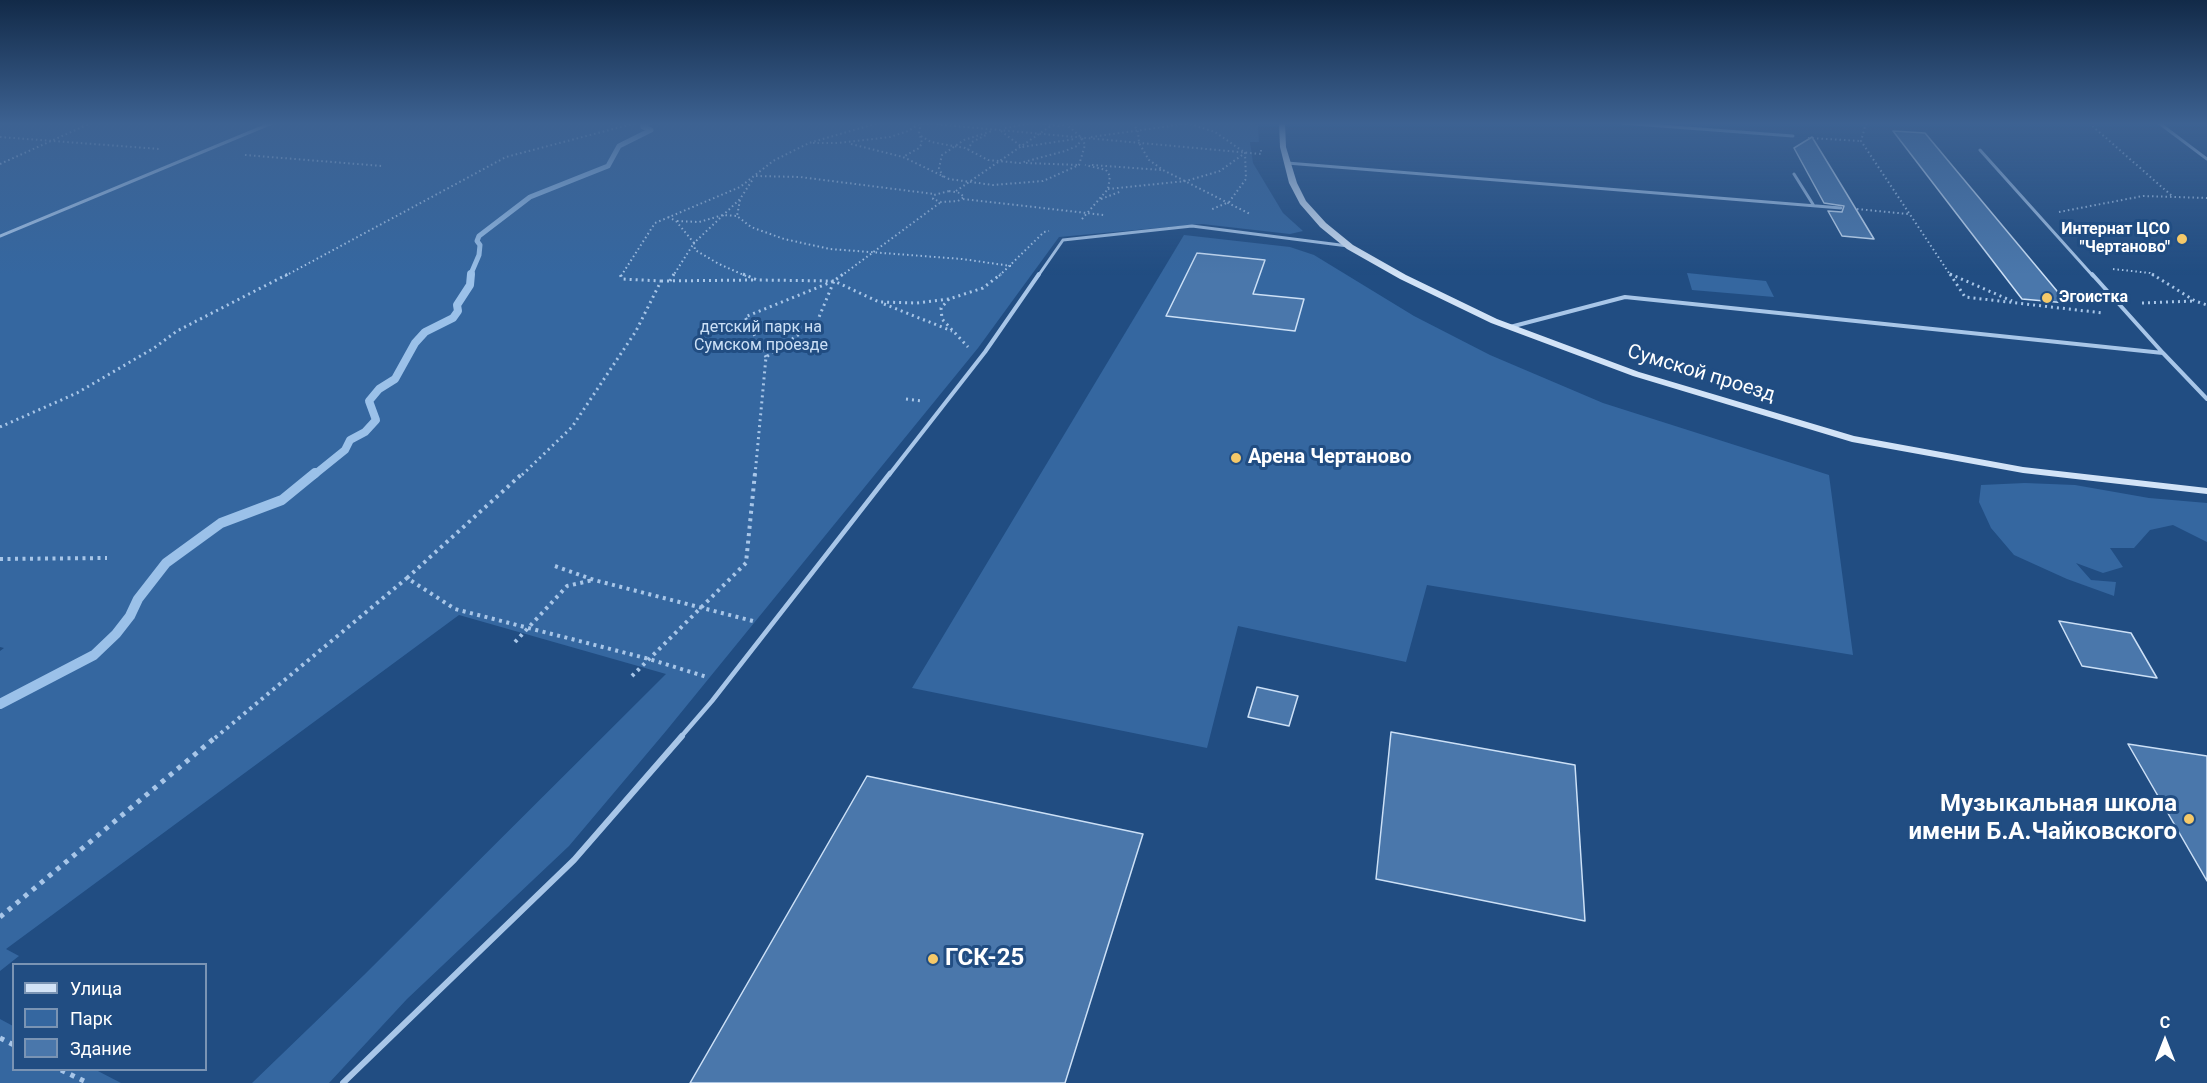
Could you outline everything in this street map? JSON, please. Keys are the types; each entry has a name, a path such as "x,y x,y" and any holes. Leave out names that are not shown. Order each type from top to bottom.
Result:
{"street":[{"name":"Сумской проезд","path":"1290,174 1303,202 1323,225 1350,247 1459,306 1636,374 1852,439 2023,470 2207,491"}],"lane":[{"path":"0,236 150,174"},
{"path":"1416,174 1841,208"},
{"path":"1794,174 1814,206"},
{"path":"2002,174 2117,304 2207,399"},
{"path":"343,1083 574,860 727,683 985,352 1063,240 1192,226 1350,247"},
{"path":"1510,327 1625,297 2163,353"}],"path":[{"path":"0,427 77,393 154,348 177,331 234,303 475,174"},
{"path":"759,174 732,191 655,223 620,274 622,279 834,281 952,331"},
{"path":"936,174 943,177 993,185 1043,181 1060,174"},
{"path":"941,174 943,177"},
{"path":"756,176 800,177 934,195 955,191 983,174"},
{"path":"1079,221 1108,189 1108,174"},
{"path":"1170,174 1256,218"},
{"path":"1101,199 1115,193 1186,181 1211,174"},
{"path":"1208,211 1229,202 1246,179 1246,174"},
{"path":"1882,174 1965,297 2128,316"},
{"path":"2146,174 2173,197"},
{"path":"670,281 694,243 740,199 756,176"},
{"path":"1108,189 1138,188"},
{"path":"955,191 963,194 962,199"},
{"path":"934,195 933,199 941,202"},
{"path":"2041,216 2143,196 2207,198"},
{"path":"737,216 740,199"},
{"path":"632,676 747,563 766,357 745,317 834,281 941,202 962,199 1108,216"},
{"path":"1841,208 1908,214"},
{"path":"667,217 676,221 699,222 723,215 737,216 751,227 784,239 830,249 1011,266"},
{"path":"676,221 694,243 695,250 719,264 757,280"},
{"path":"879,302 916,303 949,299 983,288 1011,266 1044,232 1053,231"},
{"path":"2085,267 2150,273 2195,301 2207,305"},
{"path":"1949,274 2018,303"},
{"path":"0,917 408,578 572,427 636,331 661,281"},
{"path":"766,357 817,322 834,281"},
{"path":"949,299 941,308 942,319 971,350 985,352"},
{"path":"2117,304 2195,301"},
{"path":"906,399 930,402"},
{"path":"0,559 107,558"},
{"path":"555,566 594,580 763,624"},
{"path":"408,578 455,609 650,660 727,683"},
{"path":"515,642 567,586 594,580"},
{"path":"63,1071 88,1083"}],"green space":[{"name":"детский парк на Сумском проезде","path":"0,174 1259,174 1283,213 1303,231 1290,234 1202,224 1059,237 978,348 666,731 569,846 407,999 329,1083 252,1083 364,975 666,674 459,615 6,949 19,956 0,971 0,651 4,648 0,647"},
{"path":"1184,235 1290,247 1314,255 1414,316 1490,355 1603,403 1829,475 1853,655 1427,585 1406,662 1238,626 1207,748 912,688"},
{"path":"1687,273 1766,281 1774,297 1692,290"},
{"path":"2025,483 2075,485 2149,498 2207,503 2207,542 2173,525 2150,530 2134,548 2110,548 2123,567 2103,573 2076,563 2091,580 2116,582 2114,596 2067,579 2014,555 1991,528 1979,502 1981,485"},
{"path":"0,1019 12,1025 12,1071 98,1071 121,1083 0,1083"}],"building":[{"path":"1808,174 1834,174 1874,239 1842,236 1828,211 1842,212 1844,206 1824,203"},
{"path":"1926,174 1959,174 2067,303 2022,299"},
{"path":"1197,253 1265,260 1253,294 1304,299 1295,331 1166,316"},
{"path":"2059,621 2131,633 2157,678 2082,666"},
{"path":"1257,687 1298,696 1289,726 1248,717"},
{"path":"1391,732 1575,765 1585,921 1376,879"},
{"name":"Музыкальная школа имени Б.А.Чайковского","path":"2128,744 2207,756 2207,881"},
{"name":"ГСК-25","path":"867,776 1143,834 1065,1083 690,1083"}],"waterway":[{"path":"470,276 479,255 480,245 477,241 479,236 530,197 589,174"},
{"path":"314,475 345,450 350,440 365,432 376,420 369,401 379,389 395,379 415,343 425,332 453,318 458,311 457,305 470,285 471,274"},
{"path":"0,704 94,655 116,634 130,616 138,599 166,563 221,523 282,500 315,473"}],"place":[{"name":"Интернат ЦСО \"Чертаново\"","path":"2182,239"},
{"name":"Эгоистка","path":"2047,298"},
{"name":"Арена Чертаново","path":"1236,458"},
{"name":"Музыкальная школа имени Б.А.Чайковского","path":"2189,819"},
{"name":"ГСК-25","path":"933,959"}]}
